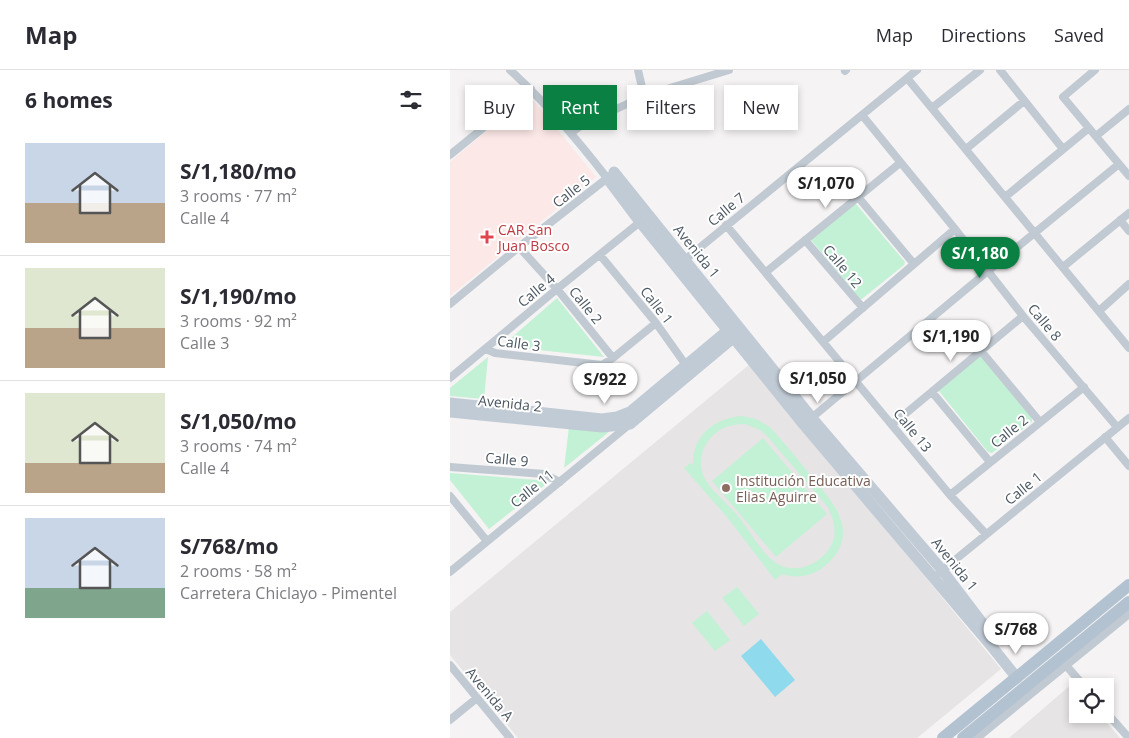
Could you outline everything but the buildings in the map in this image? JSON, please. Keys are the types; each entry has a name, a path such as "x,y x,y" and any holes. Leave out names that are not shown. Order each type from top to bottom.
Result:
{"main road":[{"path":"963,738 1063,662 1066,645 1129,585"},
{"path":"943,738 1017,678 1129,602"}],"street":[{"path":"510,70 527,85"},
{"path":"638,70 641,85"},
{"name":"Calle 7","path":"680,263 916,70"},
{"path":"932,108 980,70"},
{"path":"1000,70 1063,149"},
{"path":"1095,70 1064,97 1129,176"},
{"path":"680,85 725,71"},
{"path":"907,78 1129,348"},
{"path":"533,91 611,175"},
{"path":"966,149 1024,101"},
{"path":"572,132 582,125 627,104"},
{"path":"1096,136 1129,109"},
{"name":"Calle 8","path":"862,114 1023,316 1117,427"},
{"path":"1005,198 1089,128"},
{"path":"450,155 481,130"},
{"path":"766,272 900,163"},
{"path":"808,421 1120,164"},
{"name":"Avenida 1","path":"611,175 640,222 680,263"},
{"name":"Avenida 1","path":"611,175 933,578 993,648"},
{"name":"Calle 5","path":"450,304 611,175"},
{"path":"858,197 914,264"},
{"path":"1063,267 1129,213"},
{"path":"1120,220 1129,231"},
{"name":"Calle 4","path":"450,378 640,222"},
{"name":"Calle 13","path":"726,225 950,495 986,534"},
{"path":"823,342 955,229"},
{"name":"Calle 12","path":"805,240 863,308"},
{"name":"Calle 2","path":"519,247 557,289 613,358"},
{"name":"Calle 1","path":"600,255 656,323 689,369"},
{"path":"1099,311 1129,284"},
{"path":"893,424 1023,316"},
{"name":"Calle 3","path":"486,349 495,353 602,365 656,323"},
{"name":"Avenida 2","path":"450,412 602,427 630,424 689,369 735,330"},
{"path":"981,351 1040,422"},
{"name":"Avenida 2","path":"450,403 602,419 617,417 630,412 689,369"},
{"name":"Calle 2","path":"950,495 1084,387"},
{"path":"932,392 990,462"},
{"name":"Calle 1","path":"933,578 1129,418"},
{"name":"Avenida 1","path":"808,421 942,570 990,633 993,648"},
{"name":"Calle 11","path":"450,572 630,424"},
{"path":"1105,437 1129,466"},
{"name":"Calle 9","path":"450,467 544,474 560,482"},
{"path":"450,496 487,541"},
{"path":"977,738 1063,662 1129,614"},
{"path":"993,648 1017,678"},
{"path":"1063,662 1077,678"},
{"name":"Avenida A","path":"451,667 507,737"},
{"path":"450,720 477,698"},
{"path":"1114,721 1129,738"}],"shaded area":[{"name":"CAR San Juan Bosco","path":"533,100 543,112 543,130 558,130 596,177 450,296 450,162 488,130 533,130"},
{"name":"Institución Educativa Elias Aguirre","path":"750,364 1001,669 917,738 518,738 450,655 450,612"},
{"path":"1069,686 1069,723 1107,723 1120,738 1009,738"}],"green space":[{"path":"856,204 905,262 904,265 862,299 860,299 811,240"},
{"path":"557,298 604,357 502,346"},
{"path":"979,356 982,356 1032,418 1032,422 992,453 988,452 939,391 939,389"},
{"path":"488,357 484,399 450,396 450,388"},
{"path":"742,416 756,419 770,427 834,505 843,529 842,541 836,553 825,566 810,574 788,576 782,574 775,580 727,517 684,468 691,463 693,465 696,445 707,430 722,420","holes":["742,424 760,430 827,506 832,517 834,528 832,544 818,561 810,565 787,568 772,560 737,515 709,485 703,473 702,457 707,442 712,436 728,426"]},
{"path":"569,427 609,432 564,468"},
{"path":"763,438 827,514 776,557 712,481"},
{"path":"450,473 550,481 489,529 450,480"},
{"path":"737,587 759,614 744,626 722,598"},
{"path":"707,611 730,640 715,651 692,623"}],"water":[{"path":"761,639 795,680 775,697 741,656"}],"place":[{"name":"CAR San Juan Bosco","path":"487,237"},
{"name":"Institución Educativa Elias Aguirre","path":"726,488"}]}
